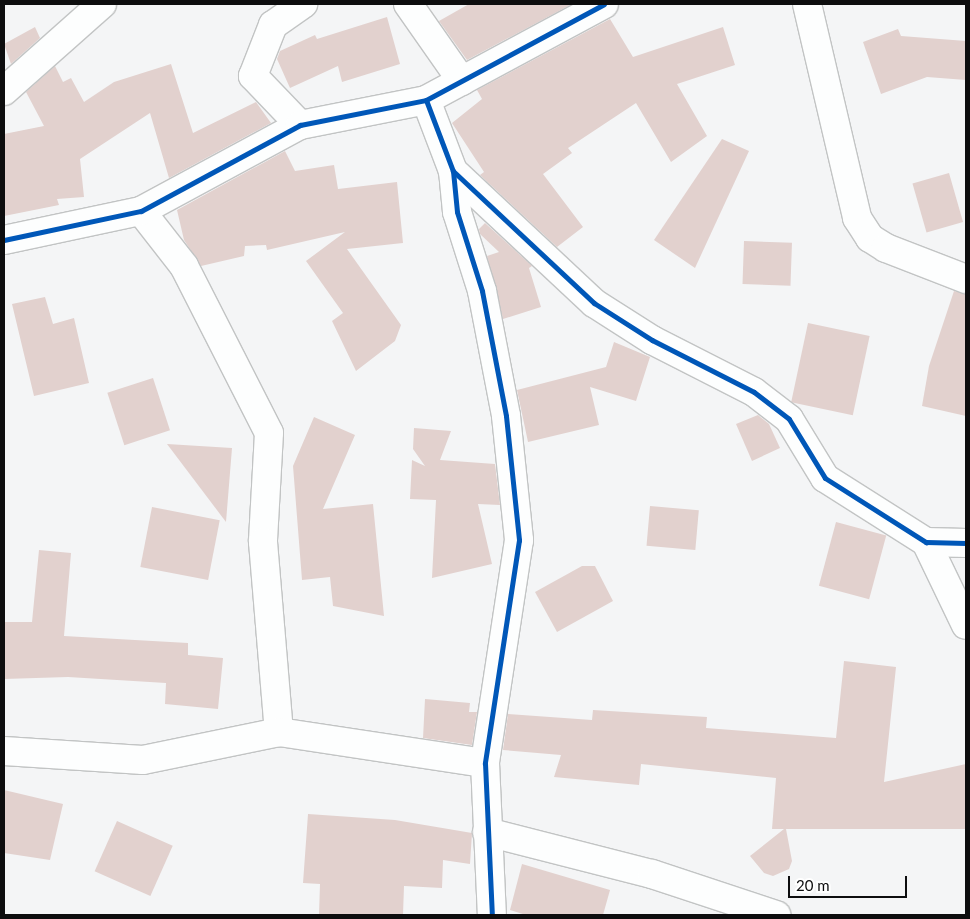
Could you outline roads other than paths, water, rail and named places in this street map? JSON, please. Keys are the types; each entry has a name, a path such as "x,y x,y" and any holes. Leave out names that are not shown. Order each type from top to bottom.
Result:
{"street":[{"path":"4,91 102,4"},
{"path":"300,125 253,76 273,25 303,4"},
{"path":"408,4 462,81"},
{"path":"4,240 141,211 300,125 426,100 604,4"},
{"path":"807,4 856,218 870,238 886,248 966,279"},
{"path":"426,100 453,171 458,212 482,291 506,416 519,540 485,763 492,915"},
{"path":"453,171 594,303 652,340 754,392 789,420 825,478 926,542 966,543"},
{"path":"141,211 184,266 269,433 263,542 279,732"},
{"path":"926,542 966,625"},
{"path":"4,751 143,760 279,732 485,763"},
{"path":"487,832 652,874 776,915"}]}
